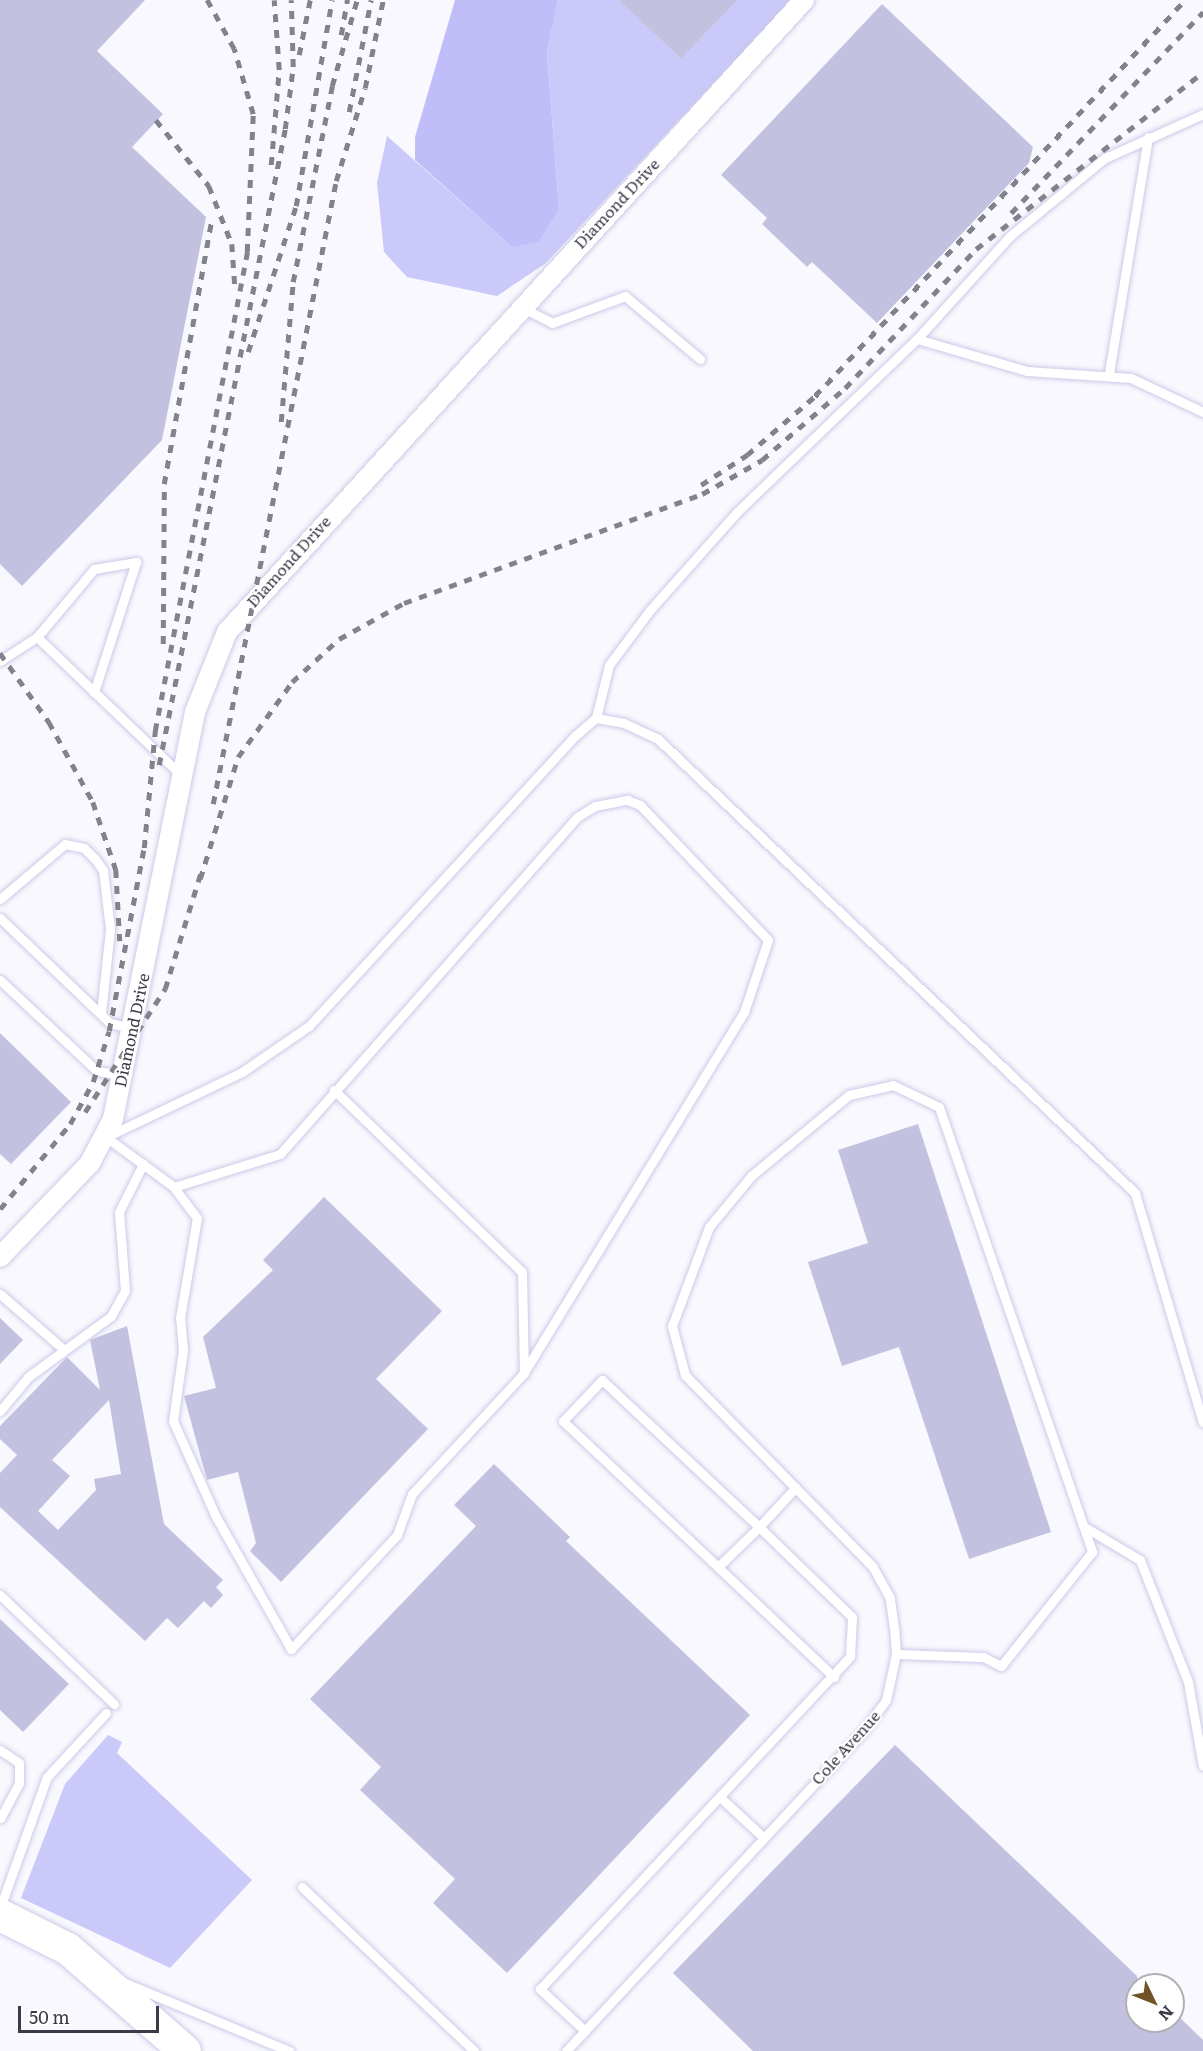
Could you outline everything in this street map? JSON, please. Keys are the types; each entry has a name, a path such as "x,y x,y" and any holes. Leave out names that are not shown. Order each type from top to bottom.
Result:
{"main road":[{"path":"0,1915 69,1949 185,2051"}],"street":[{"name":"Diamond Drive","path":"3,1248 90,1163 106,1137 131,1028 181,775 205,681 238,616 804,0"}],"lane":[{"path":"174,1187 280,1154 334,1090 577,817 595,806 627,800 640,805 768,940 744,1012 524,1373 412,1494 397,1535 291,1649 216,1517 173,1421 183,1350 180,1318 197,1218 174,1187 106,1137 242,1072 309,1026 596,718 609,665 650,610 737,512 917,339 1010,236 1104,158 1203,114"},
{"path":"1109,373 1148,137"},
{"path":"521,307 552,323 625,296 700,359"},
{"path":"917,339 1027,371 1109,373 1131,378 1203,412"},
{"path":"0,661 37,637 94,569 136,562 94,692"},
{"path":"37,637 181,775"},
{"path":"596,718 624,723 658,740 1135,1193 1203,1422"},
{"path":"0,898 65,844 84,848 95,859 103,870 110,928 100,1013"},
{"path":"0,918 110,1023 131,1028"},
{"path":"0,980 97,1071 121,1075"},
{"name":"Cole Avenue","path":"566,2051 874,1718 886,1700 896,1654 890,1598 873,1567 685,1375 672,1326 709,1227 751,1176 813,1122 849,1095 893,1085 939,1107 1083,1526"},
{"path":"334,1090 522,1272 524,1373"},
{"path":"0,1411 28,1377 63,1349 111,1316 125,1291 119,1212 143,1164"},
{"path":"0,1294 63,1349"},
{"path":"585,2031 540,1989 834,1677 850,1656 852,1617 602,1380 563,1421 834,1677"},
{"path":"718,1567 796,1488"},
{"path":"896,1654 983,1657 1001,1666 1092,1552 1083,1526"},
{"path":"1083,1526 1140,1560 1188,1682 1203,1766"},
{"path":"0,1595 114,1704"},
{"path":"0,1908 47,1777 106,1713"},
{"path":"0,1750 19,1763 19,1783 0,1818"},
{"path":"721,1798 763,1837"},
{"path":"302,1887 474,2051"},
{"path":"95,1972 289,2051"}],"shaded area":[{"path":"455,0 558,0 547,52 559,209 538,242 512,247 415,160 415,137"},
{"path":"558,0 627,0 624,4 681,59 738,0 791,0 546,263 497,296 407,277 384,252 377,183 387,136 512,247 559,209 547,52"},
{"path":"108,1735 122,1742 117,1753 252,1880 170,1968 21,1898 65,1784"}],"building":[{"path":"0,0 145,0 97,51 163,114 132,147 206,217 162,440 22,586 0,564"},
{"path":"619,0 738,0 681,59"},
{"path":"882,4 1033,147 1029,163 877,323 812,262 807,267 762,224 767,218 721,175"},
{"path":"0,1033 71,1102 11,1164 0,1154"},
{"path":"918,1124 1051,1532 969,1559 899,1347 842,1366 808,1262 868,1243 838,1150"},
{"path":"324,1197 442,1311 376,1379 428,1429 281,1582 250,1551 256,1543 238,1472 207,1480 184,1396 216,1388 203,1337 273,1270 263,1260"},
{"path":"0,1318 23,1340 0,1364"},
{"path":"127,1326 164,1524 223,1580 216,1587 223,1595 211,1608 204,1601 178,1628 167,1618 145,1641 0,1507 0,1473 17,1455 0,1439 0,1426 67,1357 100,1390 90,1340","holes":["109,1400 121,1474 94,1479 96,1490 58,1530 38,1511 70,1476 52,1460"]},
{"path":"494,1464 570,1537 566,1541 750,1715 507,1973 433,1903 455,1879 360,1790 381,1767 310,1699 476,1526 454,1505"},
{"path":"0,1619 69,1684 23,1732 0,1710"},
{"path":"895,1745 1134,1973 1125,1973 1125,2033 1185,2033 1185,2023 1203,2040 1203,2051 753,2051 673,1973"}],"railway":[{"path":"0,1209 70,1124 93,1082 109,1031 144,848 155,731 247,252 253,114 234,49 207,0"},
{"path":"271,165 279,70 274,0"},
{"path":"159,765 285,129 293,67 291,0"},
{"path":"299,55 310,0"},
{"path":"248,352 296,206 332,0"},
{"path":"341,35 347,0"},
{"path":"281,422 293,282 332,86 357,0"},
{"path":"349,112 371,0"},
{"path":"213,804 336,181 365,88 383,0"},
{"path":"701,485 747,455 815,396 1185,0"},
{"path":"1011,213 1203,12"},
{"path":"200,879 238,757 292,682 339,639 404,603 702,494 762,460 845,388 976,249 1203,72"},
{"path":"156,120 209,186 232,244 235,286"},
{"path":"163,644 164,484 211,223"},
{"path":"0,653 49,722 93,802 116,870 120,941"},
{"path":"85,1112 165,989 201,872"}]}
